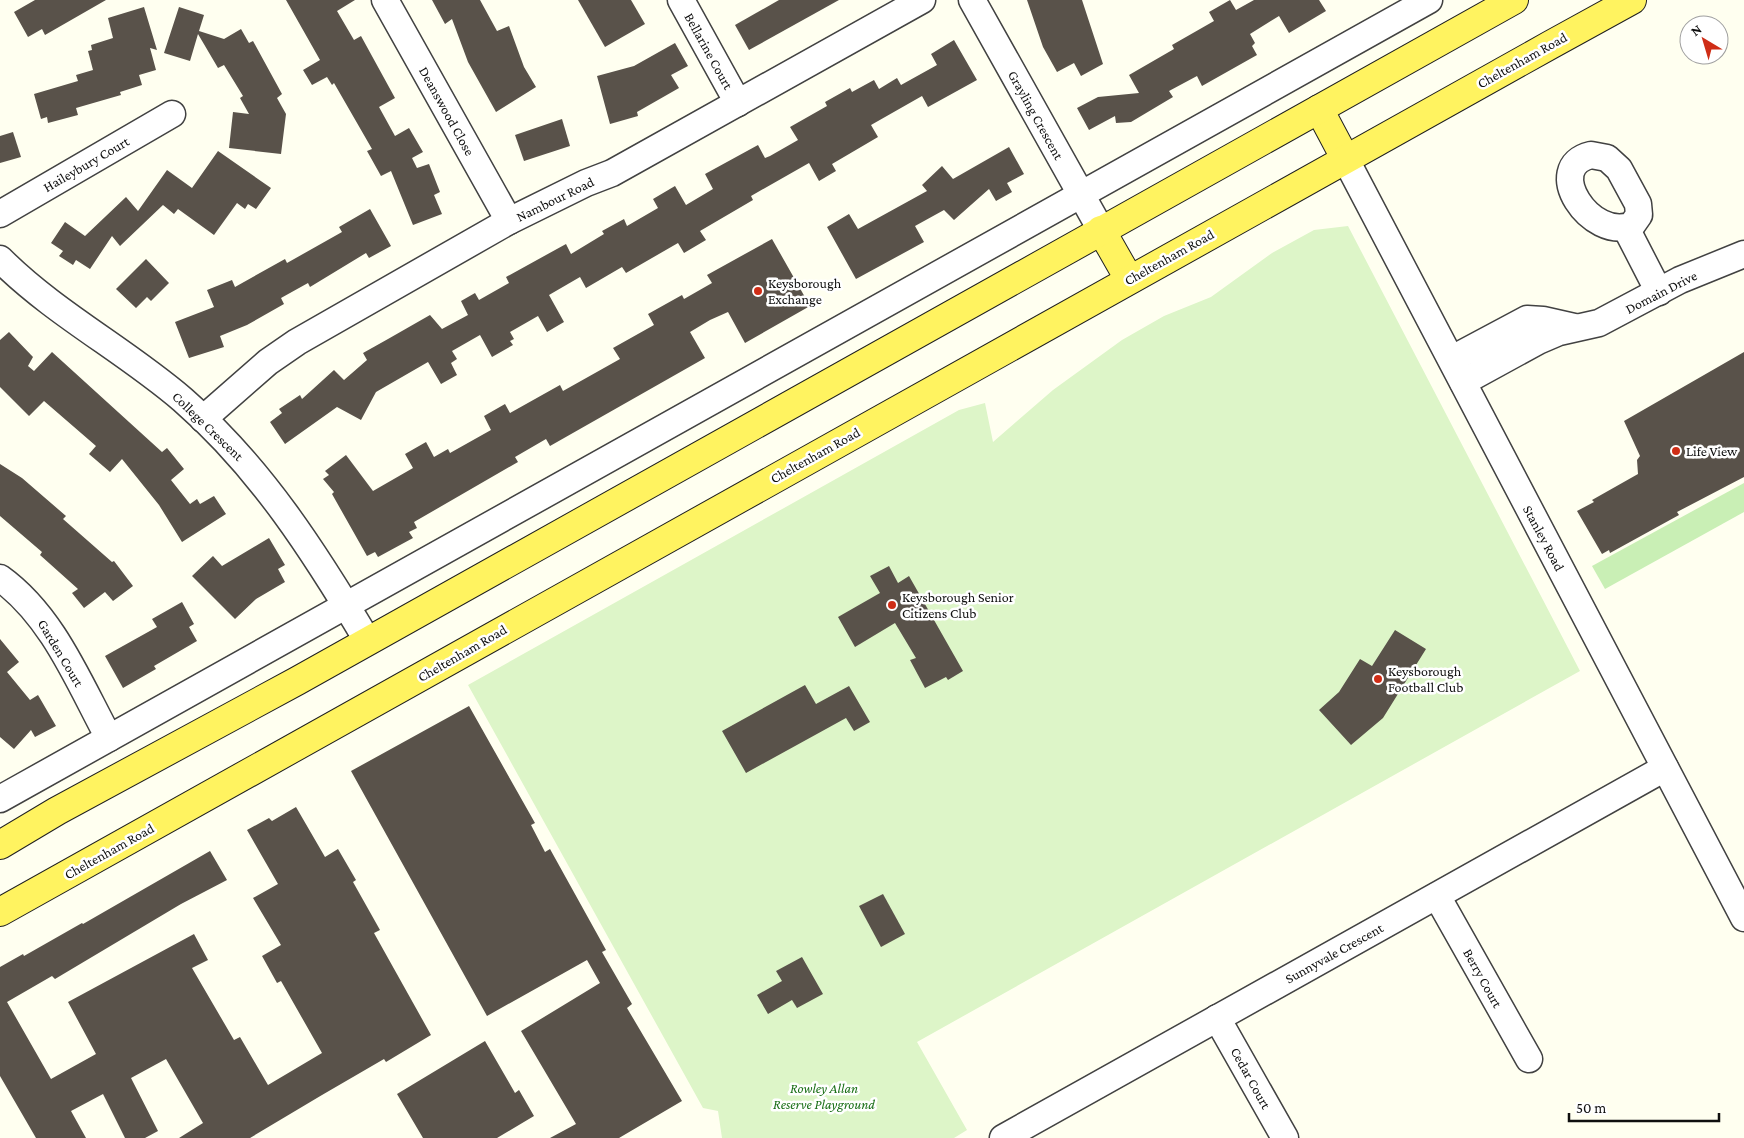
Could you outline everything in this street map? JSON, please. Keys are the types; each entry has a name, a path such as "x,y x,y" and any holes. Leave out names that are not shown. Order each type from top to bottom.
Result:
{"main road":[{"path":"0,845 57,811 1514,0"},
{"name":"Cheltenham Road","path":"0,912 344,721 1345,158 1632,0"},
{"path":"1319,109 1345,158"},
{"path":"1101,230 1129,279"}],"street":[{"name":"Deanswood Close","path":"385,0 509,221"},
{"name":"Bellarine Court","path":"680,0 738,103"},
{"name":"Nambour Road","path":"203,419 268,362 297,342 509,221 586,183 612,173 922,0"},
{"name":"Grayling Crescent","path":"972,0 1101,230"},
{"path":"0,799 1429,0"},
{"name":"Haileybury Court","path":"0,214 172,114"},
{"name":"Stanley Road","path":"1345,158 1452,358 1744,918"},
{"path":"1626,228 1659,292"},
{"name":"Domain Drive","path":"1463,382 1538,341 1578,327 1599,323 1685,278 1729,262 1744,254"},
{"name":"College Crescent","path":"0,259 46,299 163,384 203,419 231,447 280,504 367,640"},
{"name":"Domain Drive","path":"1452,358 1527,319 1578,327"},
{"name":"Garden Court","path":"0,578 23,597 50,632 109,738"},
{"name":"Sunnyvale Crescent","path":"1003,1138 1665,768"},
{"name":"Berry Court","path":"1437,896 1529,1060"},
{"name":"Cedar Court","path":"1217,1018 1285,1138"}],"green space":[{"name":"Rowley Allan Reserve Playground","path":"1348,226 1580,671 917,1042 967,1130 954,1138 722,1138 718,1111 703,1108 468,685 959,410 985,403 993,442 1053,390 1122,340 1164,316 1211,297 1272,253 1314,230"},
{"path":"1744,483 1744,512 1605,589 1592,566"}],"building":[{"path":"35,0 106,0 45,35 42,29 28,37 14,12"},
{"path":"286,0 355,0 337,11 354,40 361,36 395,98 379,107 395,136 409,128 423,152 412,158 417,168 429,164 440,192 434,195 442,214 413,225 391,171 381,176 367,151 372,149 334,83 332,85 327,77 312,85 303,70 320,60"},
{"path":"432,0 480,0 497,31 509,26 524,67 536,87 496,112 468,62 452,19 445,24"},
{"path":"578,0 631,0 645,24 605,47"},
{"path":"779,0 839,0 749,50 735,25"},
{"path":"1027,0 1082,0 1103,64 1081,76 1074,63 1057,72 1043,47"},
{"path":"1230,0 1236,10 1254,0 1319,0 1326,11 1289,33 1279,16 1250,34 1255,43 1252,46 1257,55 1202,86 1197,76 1169,91 1173,97 1131,122 1116,123 1115,116 1089,130 1077,108 1098,97 1139,93 1129,75 1174,49 1172,45 1214,21 1209,12"},
{"path":"144,7 157,50 150,48 156,70 139,75 142,85 120,92 121,95 76,108 78,115 48,123 47,117 41,119 34,94 78,81 76,75 93,70 88,51 92,50 91,45 113,38 108,18"},
{"path":"179,7 204,15 199,31 224,39 241,29 249,43 253,41 282,94 277,98 286,114 281,154 229,148 233,112 249,114 240,98 243,96 224,65 218,68 198,34 190,61 164,53"},
{"path":"954,40 977,80 928,107 922,96 871,125 878,137 832,164 836,171 819,181 809,163 751,196 753,200 700,231 706,240 684,253 678,243 626,273 622,267 586,288 580,277 549,295 564,322 547,332 538,316 510,332 514,339 510,341 513,345 492,357 480,335 452,351 457,359 451,363 457,375 441,384 428,362 376,392 361,420 337,407 285,444 270,422 282,413 279,409 300,395 302,399 334,370 344,380 367,360 363,353 430,315 442,329 468,315 461,301 475,293 479,300 509,283 506,277 566,244 571,254 604,234 602,231 624,219 627,226 658,208 653,199 675,186 686,205 713,189 705,174 758,145 765,158 770,156 798,140 790,127 827,106 825,102 850,88 852,92 874,80 879,89 897,78 901,85 937,65 931,54"},
{"path":"675,43 688,66 671,75 679,88 637,112 638,116 610,124 597,76 634,66"},
{"path":"562,119 570,146 524,161 515,135"},
{"path":"13,132 21,157 0,163 0,136"},
{"path":"1009,147 1024,174 1007,183 1012,192 996,201 989,189 954,220 944,210 915,226 924,242 856,279 827,227 849,214 858,229 927,191 922,185 942,166 953,179"},
{"path":"218,151 271,188 256,209 248,204 245,209 237,203 214,235 178,209 174,214 163,205 120,246 112,236 90,269 76,260 73,265 59,256 63,251 51,243 65,222 85,236 126,197 138,211 167,170 192,188"},
{"path":"370,209 391,246 369,258 366,253 310,287 308,283 281,298 284,304 247,325 220,336 224,347 189,358 175,322 214,307 207,290 232,280 235,287 285,259 287,263 342,232 339,227"},
{"path":"772,239 810,306 745,343 728,312 710,320 690,332 705,358 550,446 546,439 515,457 518,462 414,522 417,528 409,532 413,538 378,557 375,552 367,556 332,494 334,492 323,479 329,475 325,471 346,455 373,491 413,468 405,454 426,442 434,457 448,449 450,453 491,430 484,416 505,404 510,413 560,385 563,391 620,359 613,348 654,325 648,314 682,295 684,299 712,283 707,275"},
{"path":"146,259 169,283 151,301 147,297 136,308 116,289"},
{"path":"9,332 33,357 28,366 34,371 52,352 162,452 167,448 184,469 171,480 190,504 197,499 200,504 214,496 226,514 182,542 159,505 122,459 110,472 89,454 96,446 44,401 29,416 0,387 0,340"},
{"name":"Life View","path":"1744,352 1744,477 1677,512 1679,515 1610,553 1609,550 1602,554 1577,511 1594,502 1592,500 1638,474 1637,460 1640,456 1624,421"},
{"path":"0,464 22,478 66,516 63,519 112,562 114,561 133,586 113,601 105,592 84,608 72,593 78,589 40,555 42,552 0,516"},
{"path":"269,538 285,565 278,569 285,582 256,599 235,619 192,576 213,556 222,566"},
{"name":"Keysborough Senior Citizens Club","path":"889,566 898,583 909,576 963,671 948,680 946,677 925,688 910,660 916,658 895,623 855,647 838,617 880,593 870,576"},
{"path":"182,602 194,624 189,627 197,641 154,666 156,669 123,688 105,656 157,627 152,619"},
{"name":"Keysborough Football Club","path":"1395,630 1426,649 1383,718 1351,745 1319,710 1339,692 1360,659 1372,666"},
{"path":"0,639 19,662 7,672 30,700 38,695 56,726 35,737 31,730 14,749 0,737"},
{"path":"805,685 816,704 849,686 870,722 854,731 846,718 746,773 722,731"},
{"path":"469,706 535,823 531,825 545,852 550,849 606,950 602,952 632,1004 627,1008 682,1101 619,1138 550,1138 576,1124 521,1031 600,983 587,960 487,1016 351,771"},
{"path":"296,807 325,857 338,849 356,880 353,882 380,930 374,933 431,1035 386,1062 384,1059 250,1138 179,1138 203,1123 166,1059 131,1078 158,1131 145,1138 125,1138 103,1094 71,1111 86,1138 36,1138 0,1076 0,967 83,924 210,851 227,880 181,904 55,979 52,976 7,1002 51,1079 96,1054 68,1002 194,934 208,960 192,968 234,1040 240,1037 268,1085 322,1053 281,981 277,983 262,956 281,945 253,898 278,884 247,830 269,818 272,821"},
{"path":"883,894 905,934 881,947 859,906"},
{"path":"802,957 823,994 797,1008 792,1000 768,1014 757,995 782,981 776,971"},
{"path":"485,1041 515,1093 519,1090 534,1116 497,1138 423,1138 397,1094"}],"place":[{"name":"Keysborough Exchange","path":"758,291"},
{"name":"Life View","path":"1676,451"},
{"name":"Keysborough Senior Citizens Club","path":"892,605"},
{"name":"Keysborough Football Club","path":"1378,679"}]}
